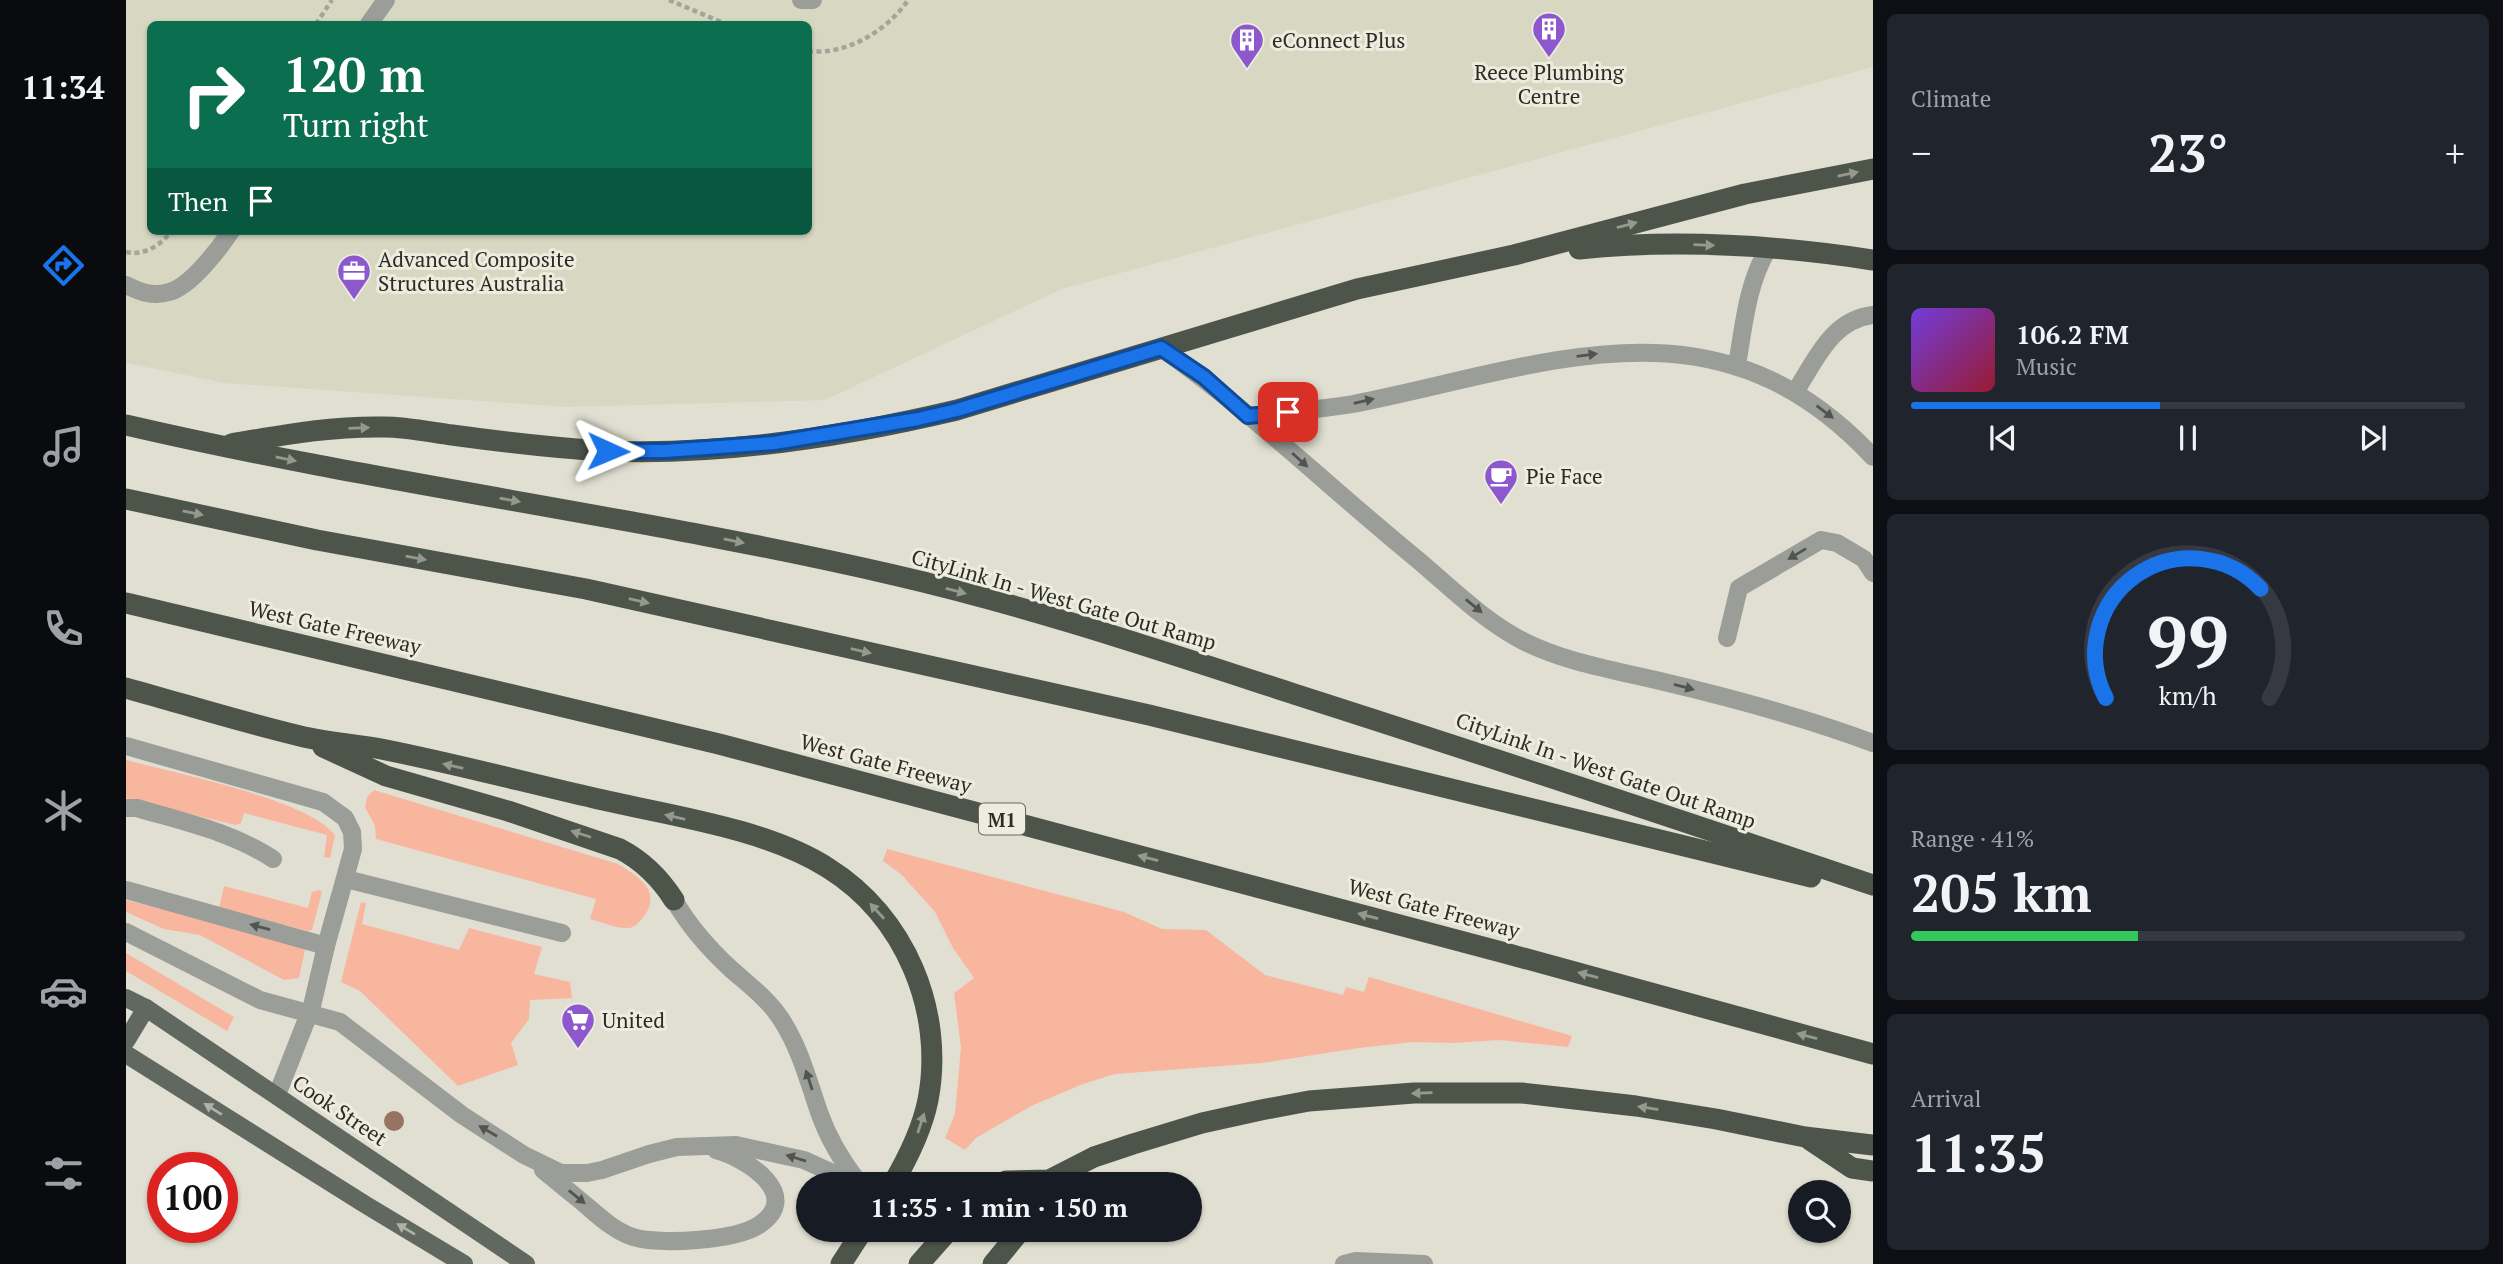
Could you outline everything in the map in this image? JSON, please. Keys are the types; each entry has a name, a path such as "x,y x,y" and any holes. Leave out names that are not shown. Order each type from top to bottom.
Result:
{"highway":[{"path":"219,446 316,429 386,427 546,447 665,451 774,443 918,419 957,410 1357,289 1514,255 1745,194 1873,169"},
{"path":"1514,255 1629,244 1706,244 1873,260"},
{"name":"CityLink In - West Gate Out Ramp","path":"126,425 219,446 774,549 896,575 1004,603 1460,746 1873,885"},
{"path":"126,499 317,540 586,589 1135,712 1873,892"},
{"name":"West Gate Freeway","path":"126,603 719,744 1873,1054"},
{"path":"126,688 301,736 384,750 739,832 803,853 831,869 886,919 901,941 924,997 930,1022 932,1074 928,1099 922,1124 898,1172"},
{"path":"301,736 386,776 508,811 620,849 636,857 652,871 674,900"},
{"path":"1066,1172 1094,1157 1202,1123 1309,1101 1414,1093 1510,1093 1566,1098 1716,1119 1805,1137 1873,1145"},
{"path":"1805,1137 1852,1168 1873,1171"},
{"path":"841,1264 855,1242"},
{"path":"919,1264 938,1242"},
{"path":"993,1264 1011,1242"}],"main road":[{"name":"Cook Street","path":"126,998 146,1008 277,1095 526,1264"},
{"path":"126,1041 146,1008"},
{"path":"126,1054 464,1264"}],"street":[{"path":"371,21 386,0"},
{"path":"801,0 813,0"},
{"path":"126,285 143,294 170,292 195,275 228,235"},
{"path":"1737,365 1756,271 1768,249"},
{"path":"1795,392 1834,333 1852,320 1873,315"},
{"path":"1161,348 1204,377 1442,580 1498,626 1519,639 1541,650 1595,665 1813,720 1873,743"},
{"path":"1248,416 1352,404 1505,369 1597,354 1707,357 1737,365 1795,392 1851,433 1873,457"},
{"path":"1727,638 1740,588 1821,540 1837,542 1864,559 1873,573"},
{"path":"126,746 309,797 331,806 345,818 352,832 354,849 309,1015 277,1095"},
{"path":"126,808 137,808 225,834 244,841 273,859"},
{"path":"346,879 562,933"},
{"path":"126,890 326,946"},
{"path":"674,900 708,946 779,1016 799,1052 828,1133 851,1172"},
{"path":"126,932 260,1000 340,1022 450,1107 524,1155 615,1228 632,1237 656,1241 688,1241 730,1235 761,1224 768,1217 774,1202 771,1185 765,1177 739,1158 696,1145"},
{"path":"524,1155 561,1173 587,1173 649,1154 696,1145 736,1145 804,1160 831,1172"},
{"path":"1344,1264 1356,1261 1424,1264"}],"path":[{"path":"318,21 332,0"},
{"path":"669,0 719,21"},
{"path":"812,51 840,48 867,38 888,23 908,0"},
{"path":"126,252 140,253 165,240 168,235"}],"shaded area":[{"path":"126,0 1873,0 1873,67 1062,289 825,400 567,407 225,383 126,363"},
{"path":"126,760 238,789 297,810 320,822 335,835 330,858 324,857 327,835 244,813 241,823 235,825 126,798"},
{"path":"374,790 618,864 641,880 650,893 648,909 642,919 632,927 614,926 590,919 596,899 376,839 375,826 365,807 367,797"},
{"path":"887,849 1124,912 1162,929 1206,930 1265,975 1343,995 1346,987 1364,992 1369,977 1572,1036 1568,1047 1499,1040 1413,1042 1262,1063 1115,1074 1031,1106 976,1138 965,1150 945,1138 955,1114 961,1047 954,993 974,978 953,948 935,912 902,875 883,861"},
{"path":"224,886 308,908 312,892 319,890 322,892 312,930 219,908"},
{"path":"126,900 300,945 305,950 299,978 284,980 200,935 164,929 126,912"},
{"path":"361,902 366,903 362,924 459,950 469,928 542,947 534,974 570,982 572,998 530,1000 529,1019 511,1043 518,1065 458,1086 360,991 341,982"},
{"path":"126,953 234,1017 227,1031 126,971"}],"place":[{"name":"Reece Plumbing Centre","path":"1549,59"},
{"name":"eConnect Plus","path":"1247,70"},
{"name":"Advanced Composite Structures Australia","path":"354,301"},
{"name":"Pie Face","path":"1501,506"},
{"name":"United","path":"578,1050"}],"route":[{"path":"608,451 665,451 774,443 918,419 957,410 1161,348 1204,377 1248,416 1288,412"}]}
